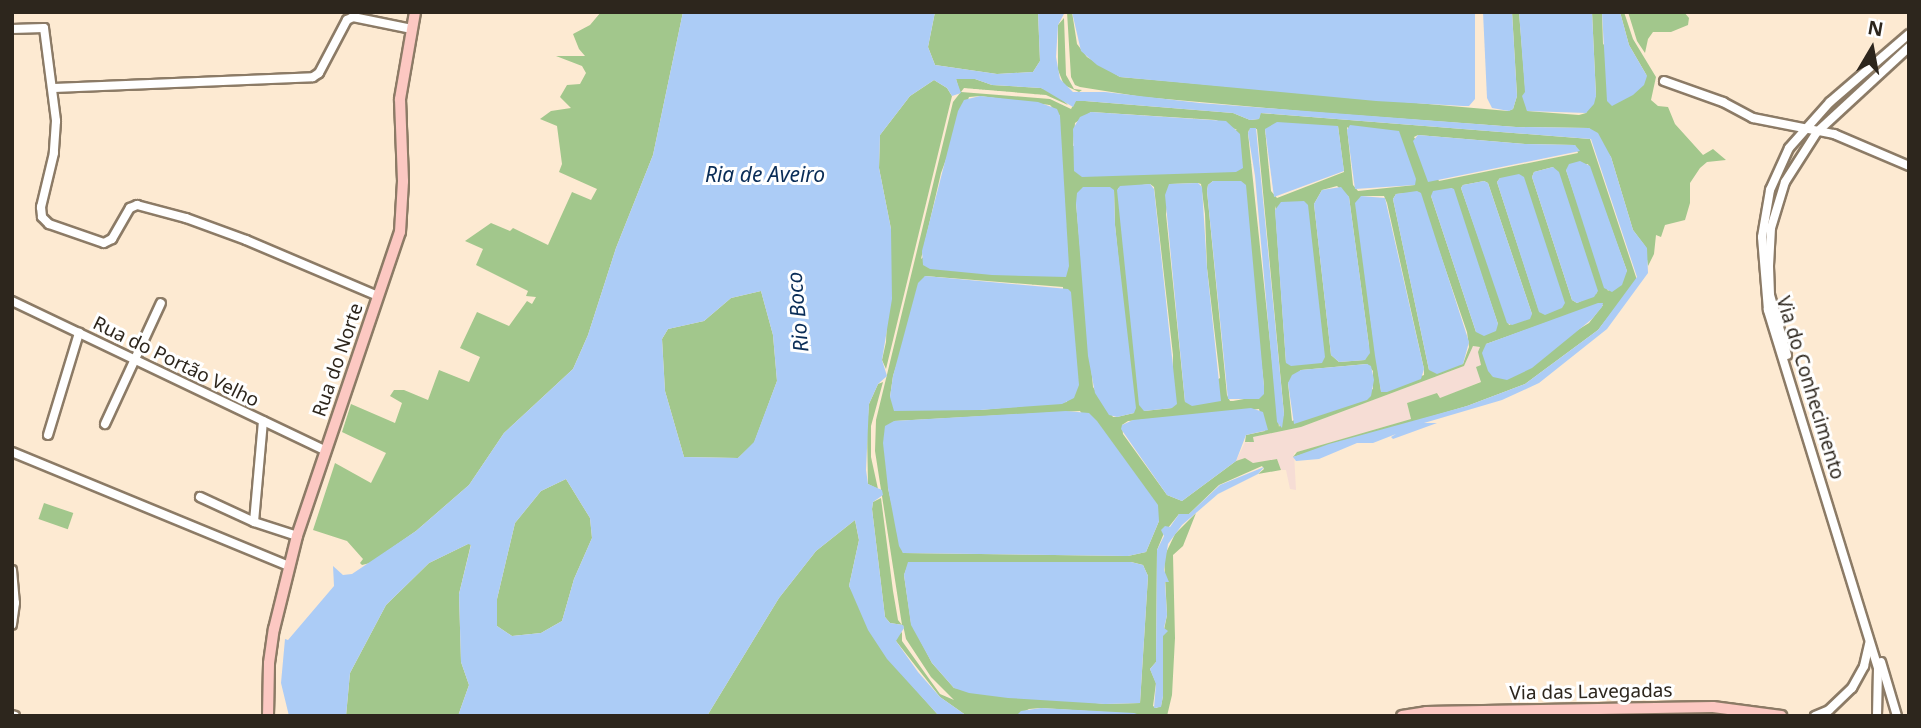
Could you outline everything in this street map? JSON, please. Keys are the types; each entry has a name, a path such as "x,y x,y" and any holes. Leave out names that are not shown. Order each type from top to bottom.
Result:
{"main road":[{"name":"Rua do Norte","path":"268,716 269,663 289,565 400,232 400,99 415,12"},
{"name":"Via das Lavegadas","path":"1402,716 1426,712 1713,707 1781,716"},
{"name":"Via das Lavegadas","path":"1535,716 1709,711 1750,716"}],"street":[{"path":"54,88 313,77 319,73 347,20 353,18 412,29"},
{"path":"12,29 44,29 54,88 54,153 41,207 42,216 49,224 104,243 112,239 130,208 137,205 186,218 246,240 378,296"},
{"name":"Via do Conhecimento","path":"1877,716 1880,680 1765,296 1764,219 1775,176 1788,148 1804,129 1909,34"},
{"name":"Via do Conhecimento","path":"1897,716 1770,295 1769,246 1774,213 1790,172 1817,132 1909,47"},
{"path":"1872,66 1879,74"},
{"path":"1664,81 1723,102 1753,118 1834,135 1909,166"},
{"path":"1830,119 1834,135"},
{"path":"1785,126 1789,138 1788,148"},
{"name":"Rua do Portão Velho","path":"12,301 326,451"},
{"path":"105,424 161,303"},
{"path":"48,435 79,333"},
{"path":"254,522 263,421"},
{"path":"12,452 289,565"},
{"path":"200,497 254,522 297,536"},
{"path":"12,570 15,603 12,624"},
{"path":"1815,716 1829,710 1852,688 1864,666 1869,641"}],"shaded area":[{"path":"1473,346 1481,347 1482,381 1440,399 1438,393 1407,403 1411,419 1294,453 1296,490 1290,489 1286,470 1281,470 1277,459 1253,463 1245,459 1236,461 1245,442 1249,443 1253,437 1301,427 1464,366"}],"green space":[{"path":"601,12 683,12 653,155 616,248 588,335 573,369 504,433 469,485 416,531 370,563 362,565 360,563 363,559 347,541 313,530 335,463 371,483 386,453 342,432 351,404 395,423 402,403 390,396 394,390 404,390 428,400 439,370 469,382 480,357 460,348 477,312 509,326 527,301 532,304 536,297 526,296 528,291 476,265 483,249 465,241 491,223 510,231 513,228 548,245 572,192 591,200 597,189 559,172 562,164 557,126 540,119 551,111 571,108 560,97 567,85 580,84 586,73 582,66 556,56 585,56 573,34 590,25"},
{"path":"935,12 1038,12 1040,61 1033,72 997,74 935,65 928,47"},
{"path":"1067,12 1072,12 1077,44 1087,57 1120,77 1508,111 1513,109 1517,96 1512,12 1519,12 1527,111 1579,115 1586,113 1596,96 1592,12 1602,12 1603,44 1647,76 1629,45 1620,12 1624,12 1633,39 1656,77 1651,100 1658,106 1668,107 1675,124 1703,155 1713,149 1726,160 1707,162 1700,168 1690,183 1690,203 1685,220 1665,225 1661,237 1656,235 1654,254 1648,266 1645,246 1633,230 1611,157 1589,128 1516,127 1312,112 1143,97 1080,87 1075,85 1071,77"},
{"path":"1628,12 1684,12 1689,18 1688,25 1671,32 1653,32 1648,39 1645,53 1637,41"},
{"path":"1064,18 1066,75 1074,89 1082,90 1079,92 1064,85 1058,70 1058,25"},
{"path":"956,79 975,79 992,85 1041,88 1057,94 1068,105 1046,95 964,88 961,92 1050,99 1071,109 1076,100 1233,113 1250,120 1259,119 1260,113 1590,139 1637,280 1598,330 1525,384 1467,406 1293,457 1297,452 1411,419 1407,403 1437,393 1440,398 1481,382 1476,367 1481,365 1478,352 1480,347 1473,346 1464,366 1301,427 1253,437 1254,442 1245,442 1246,435 1265,431 1259,409 1128,421 1122,425 1123,434 1167,495 1182,501 1236,461 1245,458 1253,463 1277,459 1281,470 1258,474 1264,469 1262,466 1219,485 1189,514 1179,514 1164,533 1157,550 1156,662 1150,669 1156,683 1153,706 1156,708 1161,706 1163,696 1163,635 1167,615 1164,557 1175,534 1196,513 1183,546 1173,555 1175,638 1172,695 1167,716 1041,708 1029,709 1016,716 967,716 940,697 896,641 896,637 902,632 902,641 940,694 954,700 931,677 906,639 875,451 876,420 953,102 960,93","holes":["969,97 1050,105 1060,116 1060,140 921,259 941,173","1091,112 1216,120 1237,130 1073,146 1075,123","1338,126 1344,172 1277,198 1271,191 1265,129","1347,127 1415,185 1358,191 1353,185","1257,129 1284,414 1279,427 1248,133 1249,130","1418,135 1525,144 1575,145 1578,153 1439,181 1414,137","1588,164 1627,271 1608,291 1566,170","1553,167 1597,293 1577,303 1572,300 1532,177 1534,172","1500,178 1540,314 1497,182","1213,181 1241,181 1264,386 1244,399 1230,401 1227,395 1207,191 1208,185","1484,181 1488,183 1532,314 1509,325 1461,188 1463,185","1198,183 1201,184 1205,214 1207,268 1220,378 1185,402 1166,214 1170,184","1150,184 1154,187 1173,355 1172,408 1144,411 1118,188","1337,186 1349,197 1369,346 1365,360 1339,362 1331,355 1314,204 1322,190","1452,188 1498,324 1476,332 1431,196","1114,190 1115,225 1134,413 1113,417 1093,387 1076,203","1419,192 1467,332 1469,347 1463,364 1429,370 1393,199 1396,194","1361,196 1384,196 1387,203 1424,375 1381,391 1370,315","1275,206 1322,363 1286,363","925,276 1063,287 1067,402 980,410 890,397 893,376","1596,305 1603,305 1589,323 1501,377 1492,376 1486,344","1367,364 1373,371 1373,389 1292,421 1288,383 1301,370","1080,411 1159,521 1146,552 1128,556 903,553 888,488 894,421","909,562 1131,562 1143,565 1148,576 1140,703 1105,704 954,688 932,663 911,623 904,575"]},
{"path":"934,80 947,88 952,96 886,369 882,360 886,342 891,229 879,168 880,135 910,96"},
{"path":"761,291 773,335 777,381 754,443 738,458 684,457 665,391 662,339 668,329 704,321 731,298"},
{"path":"883,382 871,426 871,457 878,489 868,484 867,429 869,404 878,384"},
{"path":"566,479 590,518 592,538 574,579 562,621 541,633 512,636 497,626 497,599 515,523 541,491"},
{"path":"881,498 893,591 898,620 902,625 890,623 885,617 872,509 873,502"},
{"path":"44,503 73,513 68,529 38,519"},
{"path":"855,520 859,540 849,586 908,681 939,716 707,716 779,598 816,551"},
{"path":"471,544 459,594 461,662 469,685 458,716 346,716 350,673 386,605 429,563"}],"water":[{"name":"Ria de Aveiro","path":"683,12 935,12 928,47 935,65 997,74 1033,72 1040,61 1038,12 1065,12 1058,25 1056,57 1060,79 1073,92 1105,92 1200,103 1516,127 1589,128 1598,133 1611,157 1633,230 1647,248 1648,273 1607,329 1539,383 1502,400 1424,423 1437,423 1393,439 1391,437 1396,434 1373,443 1357,443 1319,459 1296,461 1293,457 1329,444 1467,406 1525,384 1598,330 1637,277 1591,139 1261,113 1259,119 1250,120 1233,113 1085,101 1076,101 1073,107 1041,88 992,85 975,79 956,79 961,93 952,96 947,88 934,80 910,96 880,135 879,168 891,229 892,299 882,360 887,376 878,384 869,404 866,470 868,484 882,490 883,495 873,502 872,509 885,617 890,623 903,625 904,628 896,641 918,672 940,697 967,716 939,716 887,659 868,630 849,586 859,540 855,520 816,551 779,598 707,716 458,716 469,685 461,662 459,594 471,545 468,544 429,563 386,605 350,673 346,716 289,716 281,683 285,639 288,640 334,586 333,566 343,575 352,574 416,531 469,485 504,433 573,369 588,335 616,248 653,155","holes":["761,291 773,335 777,381 754,442 738,458 684,457 665,391 662,339 668,329 704,321 731,298","566,479 590,518 592,538 574,579 562,621 541,633 512,636 497,626 497,599 515,523 541,491"]},
{"path":"1072,12 1475,12 1475,99 1469,106 1376,101 1120,77 1097,65 1081,51"},
{"path":"1483,12 1512,12 1517,96 1513,109 1509,111 1492,108 1487,98"},
{"path":"1519,12 1592,12 1596,96 1594,104 1586,113 1527,111 1522,96 1525,92"},
{"path":"1602,12 1620,12 1629,45 1647,76 1644,85 1633,95 1612,106 1607,101"},
{"path":"980,96 1038,102 1057,109 1060,116 1069,266 1066,277 992,275 930,269 923,265 922,251 958,111 964,100"},
{"path":"1091,112 1226,121 1240,134 1243,168 1236,172 1082,177 1074,171 1073,129 1080,117"},
{"path":"1277,122 1338,126 1344,171 1274,197 1265,129"},
{"path":"1350,125 1399,131 1416,179 1415,185 1355,189 1347,130"},
{"path":"1250,128 1256,128 1284,414 1282,428 1277,422 1255,176 1248,133"},
{"path":"1418,135 1525,144 1575,145 1580,151 1428,182 1413,141"},
{"path":"1580,161 1590,166 1627,271 1622,285 1612,292 1604,288 1566,170 1569,164"},
{"path":"1553,167 1559,172 1598,291 1594,297 1577,303 1572,300 1532,177 1534,172"},
{"path":"1519,174 1524,177 1565,303 1562,308 1545,315 1539,312 1497,182 1500,178"},
{"path":"1213,181 1241,181 1246,185 1264,386 1264,394 1259,399 1228,399 1207,191 1208,185"},
{"path":"1484,181 1488,183 1532,314 1530,319 1512,325 1507,323 1461,188 1463,185"},
{"path":"1198,183 1202,187 1207,268 1221,401 1192,406 1185,402 1165,195 1169,184"},
{"path":"1150,184 1154,189 1177,404 1172,408 1144,411 1139,405 1117,190 1120,186"},
{"path":"1083,187 1110,187 1114,190 1115,225 1136,408 1134,413 1117,417 1109,415 1095,393 1088,356 1076,203 1077,193"},
{"path":"1341,187 1349,197 1370,353 1365,360 1339,362 1331,355 1314,204 1322,190"},
{"path":"1454,189 1498,324 1496,331 1484,336 1476,332 1431,196 1433,191"},
{"path":"1417,191 1421,193 1469,342 1463,364 1437,374 1429,370 1393,199 1396,194"},
{"path":"1361,196 1385,198 1424,369 1421,379 1387,392 1381,392 1375,356 1355,203"},
{"path":"1304,201 1308,205 1325,357 1322,363 1291,366 1286,363 1275,210 1281,202"},
{"path":"925,276 1068,289 1071,292 1079,385 1074,398 1062,404 980,410 894,411 890,397 893,376 918,283"},
{"path":"1603,303 1602,307 1592,319 1532,368 1507,380 1493,377 1488,371 1482,353 1486,344"},
{"path":"1367,364 1371,366 1374,380 1371,396 1367,400 1294,424 1288,383 1292,375 1301,370"},
{"path":"1251,408 1263,412 1268,430 1246,435 1236,461 1182,501 1167,495 1121,429 1122,425 1133,420"},
{"path":"1066,411 1089,413 1097,421 1158,505 1159,521 1146,552 1128,556 903,553 899,546 888,488 883,443 885,426 894,421"},
{"path":"1264,467 1258,474 1218,494 1182,525 1168,544 1164,570 1169,582 1165,582 1167,615 1164,628 1168,631 1163,636 1163,696 1161,707 1154,708 1156,684 1150,669 1156,662 1157,550 1164,536 1161,530 1165,526 1170,527 1179,514 1189,514 1220,485"},
{"path":"908,562 1131,562 1143,565 1148,576 1140,703 1105,704 1008,698 969,693 954,688 932,663 911,625 904,575"},
{"path":"1041,708 1134,713 1143,716 1016,716 1021,711"}],"water label":[{"name":"Rio Boco","path":"797,312"}]}
